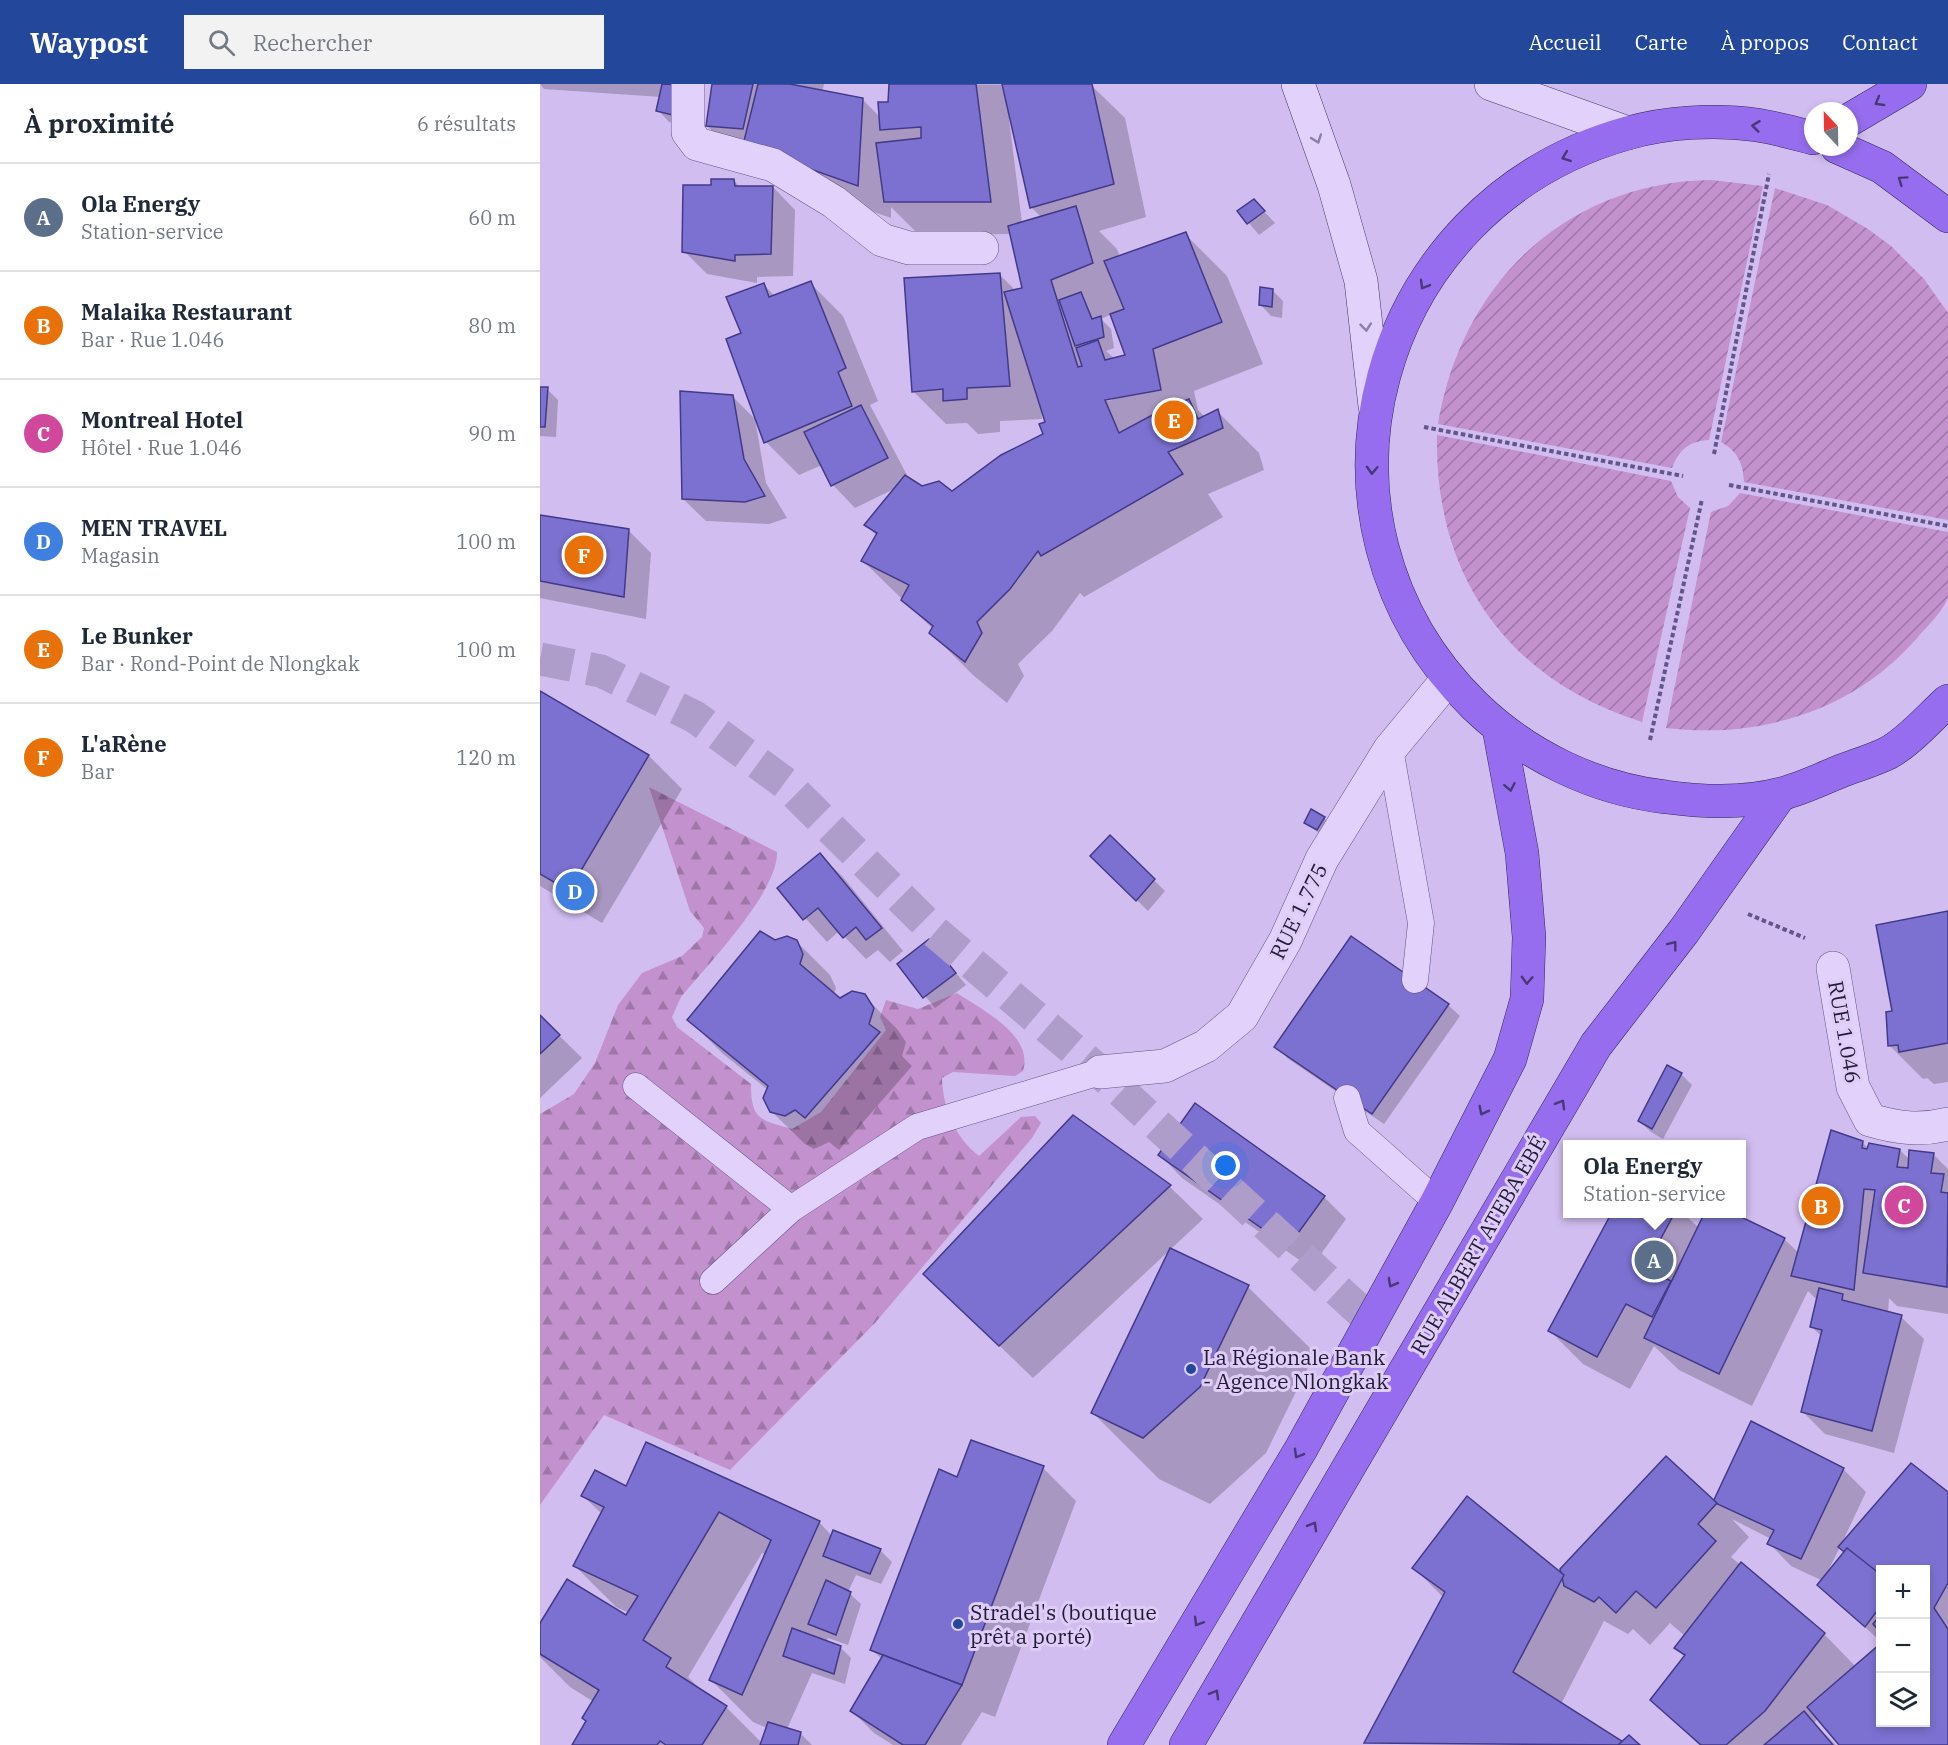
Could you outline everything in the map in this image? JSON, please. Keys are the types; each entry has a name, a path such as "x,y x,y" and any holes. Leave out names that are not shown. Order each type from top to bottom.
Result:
{"highway":[{"path":"1858,115 1910,84"},
{"path":"1804,136 1755,125 1691,123 1628,133 1555,161 1490,205 1437,262 1398,330 1375,406 1371,478 1382,549 1408,618 1448,679 1499,729 1562,768 1632,793 1706,802 1780,795 1890,752 1948,701"},
{"path":"1858,156 1882,166 1948,216"},
{"path":"1124,1745 1301,1449 1437,1202 1510,1059 1527,999 1528,937 1522,853 1499,729"},
{"name":"RUE ALBERT ATEBA EBÉ","path":"1186,1745 1596,1045 1707,898 1780,795"}],"street":[{"path":"688,84 688,132 697,144 773,165 834,202 882,240 909,248 982,248"},
{"path":"1298,84 1334,185 1361,281 1375,406"},
{"path":"1491,84 1628,133"},
{"name":"RUE 1.775","path":"1100,1072 1165,1066 1206,1046 1242,1017 1285,941 1322,859 1390,749 1448,679"},
{"name":"RUE 1.046","path":"1833,968 1853,1087 1870,1120 1899,1129 1930,1128 1948,1124"}],"lane":[{"path":"1390,749 1421,923 1415,980"},
{"path":"713,1281 791,1209 917,1127 1100,1072"},
{"path":"636,1086 791,1209"},
{"path":"1347,1098 1357,1131 1437,1202"}],"path":[{"path":"1714,454 1769,174"},
{"path":"1424,427 1683,476"},
{"path":"1729,485 1948,525"},
{"path":"1650,740 1702,499"},
{"path":"1707,898 1815,942 1833,968"}],"green space":[{"path":"1711,180 1763,186 1709,440 1696,442 1682,451 1672,468 1438,424 1450,373 1470,327 1496,286 1529,250 1567,221 1610,199 1659,185"},
{"path":"1775,188 1827,205 1868,229 1891,246 1924,279 1948,313 1948,520 1744,482 1738,459 1732,450 1721,442"},
{"path":"1437,435 1671,481 1678,497 1690,508 1642,722 1595,703 1553,679 1517,650 1488,616 1465,577 1449,533 1439,486"},
{"path":"1740,493 1948,532 1948,596 1935,618 1893,663 1865,684 1835,701 1771,724 1736,729 1666,728 1711,512 1728,506"},
{"path":"649,787 777,852 775,868 754,907 681,997 672,1017 677,1027 751,1084 753,1105 759,1117 792,1129 821,1112 886,1030 880,1017 886,1000 918,1009 957,993 1004,1025 1021,1046 1024,1058 1023,1071 1015,1076 953,1072 942,1078 945,1101 957,1131 979,1156 1021,1117 1035,1116 1041,1123 1032,1138 875,1323 730,1470 604,1415 540,1505 540,1114 574,1094 595,1063 618,1005 642,973 682,956 702,937 704,928 690,911"}],"building":[{"path":"662,84 681,85 677,116 656,111"},
{"path":"712,84 753,84 743,129 706,126"},
{"path":"758,84 790,84 863,98 858,186 743,145"},
{"path":"889,84 976,84 991,202 884,202 876,143 921,138 921,127 880,130 878,102 888,102"},
{"path":"1002,84 1092,84 1114,184 1030,208"},
{"path":"711,179 734,179 735,186 773,186 771,254 735,255 735,261 682,252 683,185 711,185"},
{"path":"1254,199 1265,211 1247,224 1237,211"},
{"path":"1076,206 1093,263 1051,280 1078,367 1082,366 1076,348 1098,340 1105,360 1125,355 1110,314 1124,309 1104,261 1186,232 1222,322 1153,349 1161,390 1105,400 1119,433 1158,412 1169,431 1162,410 1189,399 1198,419 1218,409 1223,428 1168,452 1183,474 1041,556 1038,551 1010,589 977,622 982,633 965,662 929,633 933,626 901,600 909,585 861,561 877,533 864,525 905,475 922,486 939,481 952,491 1001,455 1043,434 1039,424 1045,422 1004,292 1022,288 1008,226"},
{"path":"1000,273 1010,386 967,388 967,399 943,401 943,389 912,392 904,278"},
{"path":"811,281 846,368 838,372 852,406 764,443 726,339 741,333 726,297 764,283 769,297"},
{"path":"1260,287 1273,289 1272,307 1259,305"},
{"path":"1081,292 1092,319 1101,316 1104,337 1075,346 1059,300"},
{"path":"540,387 548,387 545,427 540,427"},
{"path":"680,391 733,395 744,459 765,496 745,502 682,499"},
{"path":"861,405 888,458 831,486 804,432"},
{"path":"540,515 629,529 624,597 540,581"},
{"path":"540,691 649,755 569,891 540,874"},
{"path":"1311,809 1325,817 1317,830 1304,823"},
{"path":"1110,835 1155,879 1136,901 1090,856"},
{"path":"820,853 882,928 866,940 856,927 843,938 818,908 803,920 777,888"},
{"path":"1948,911 1948,1043 1899,1052 1898,1045 1888,1046 1886,1012 1892,1011 1876,925"},
{"path":"760,931 775,940 787,936 797,940 803,954 800,964 840,998 852,991 865,994 874,1008 869,1024 880,1032 805,1118 795,1110 785,1116 770,1112 763,1098 768,1086 687,1020"},
{"path":"1351,936 1449,1004 1372,1114 1274,1047"},
{"path":"929,939 956,973 923,998 897,964"},
{"path":"540,1015 560,1035 540,1054"},
{"path":"1667,1065 1682,1073 1652,1129 1638,1121"},
{"path":"1195,1103 1325,1196 1288,1247 1158,1155"},
{"path":"1073,1115 1171,1185 999,1346 923,1274"},
{"path":"1831,1130 1863,1141 1862,1148 1867,1149 1869,1143 1900,1149 1897,1167 1908,1168 1909,1150 1934,1153 1931,1173 1944,1174 1941,1192 1948,1193 1947,1287 1863,1273 1875,1190 1864,1189 1854,1290 1791,1276"},
{"path":"1609,1218 1672,1218 1645,1268 1671,1281 1652,1317 1626,1304 1597,1357 1548,1331"},
{"path":"1702,1218 1743,1218 1785,1238 1719,1374 1644,1338"},
{"path":"1170,1248 1249,1285 1200,1387 1143,1438 1091,1413"},
{"path":"1819,1288 1843,1294 1842,1300 1902,1315 1872,1431 1801,1412 1822,1330 1810,1327"},
{"path":"1751,1421 1844,1468 1801,1559 1767,1544 1774,1530 1713,1502"},
{"path":"971,1440 1044,1466 962,1685 870,1650 939,1469 957,1477"},
{"path":"646,1442 820,1521 742,1695 709,1680 771,1540 719,1512 643,1640 671,1658 666,1667 727,1706 702,1745 666,1745 660,1741 657,1745 572,1745 586,1721 582,1718 599,1690 540,1654 540,1623 567,1579 626,1615 638,1596 573,1566 604,1507 581,1496 595,1470 626,1486"},
{"path":"1666,1456 1717,1503 1698,1524 1716,1541 1656,1608 1636,1591 1616,1613 1599,1597 1594,1602 1564,1586 1560,1569"},
{"path":"1911,1463 1948,1492 1948,1583 1934,1608 1948,1629 1948,1745 1839,1745 1807,1707 1876,1647 1876,1727 1930,1727 1930,1565 1876,1565 1876,1578 1838,1547"},
{"path":"1467,1496 1564,1575 1513,1672 1628,1745 1364,1743 1445,1592 1412,1568"},
{"path":"833,1530 881,1549 870,1574 823,1556"},
{"path":"1847,1548 1876,1571 1876,1612 1865,1627 1817,1585"},
{"path":"1741,1562 1825,1633 1765,1711 1726,1745 1701,1745 1650,1700 1685,1655 1674,1648"},
{"path":"826,1580 851,1592 836,1635 808,1624"},
{"path":"792,1628 841,1646 834,1674 783,1656"},
{"path":"883,1655 962,1685 925,1745 903,1745 850,1711"},
{"path":"1804,1711 1833,1745 1764,1745"},
{"path":"768,1722 801,1732 798,1745 760,1745"},
{"path":"1629,1735 1640,1745 1618,1745"}],"tunnel":[{"path":"540,659 601,671 695,717 785,783 934,931 1100,1072 1371,1321"}],"place":[{"name":"Le Bunker","path":"1174,420"},
{"name":"L'aRène","path":"584,555"},
{"name":"MEN TRAVEL","path":"575,891"},
{"name":"Montreal Hotel","path":"1904,1205"},
{"name":"Malaika Restaurant","path":"1821,1206"},
{"name":"Ola Energy","path":"1654,1260"},
{"name":"La Régionale Bank - Agence Nlongkak","path":"1191,1369"},
{"name":"Stradel's (boutique prêt a porté)","path":"958,1624"}]}
